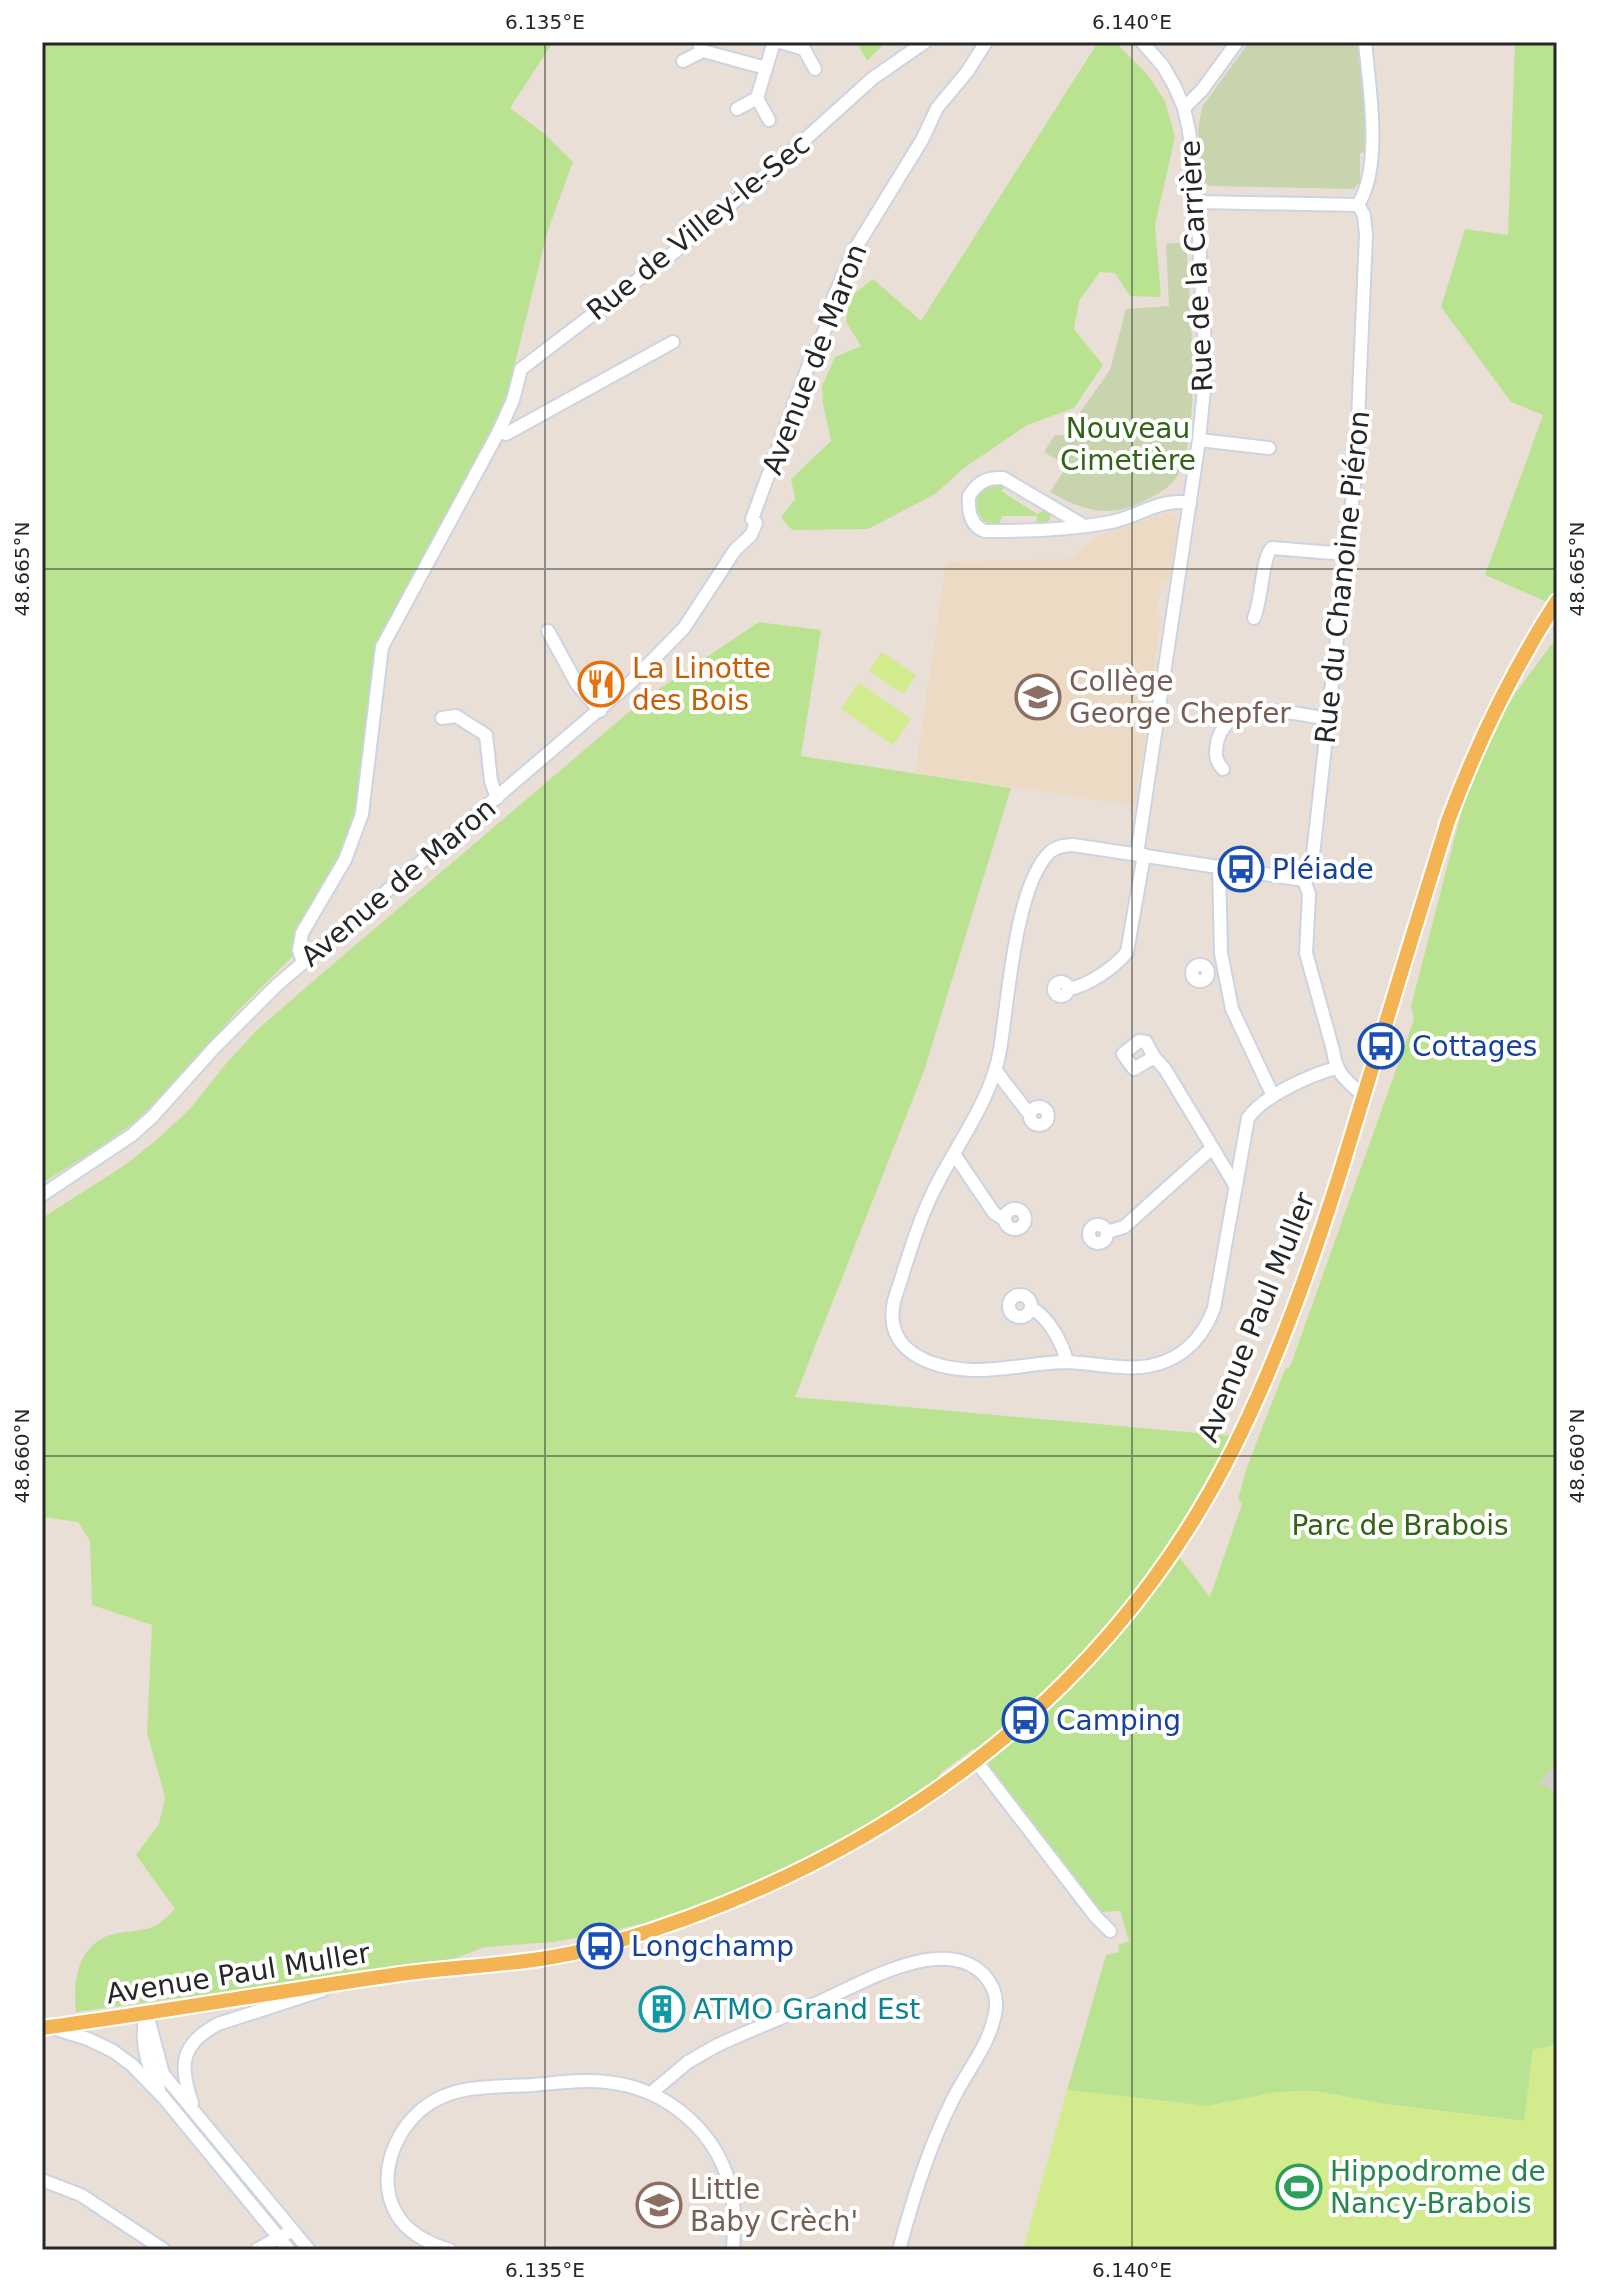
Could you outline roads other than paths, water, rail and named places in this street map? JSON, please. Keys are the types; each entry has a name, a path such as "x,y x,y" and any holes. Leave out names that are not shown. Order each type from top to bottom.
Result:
{"main road":[{"name":"Avenue Paul Muller","path":"46,2028 442,1969 483,1959 636,1934 709,1910 813,1865 896,1818 976,1761 1050,1697 1111,1632 1167,1560 1212,1489 1261,1389 1298,1299 1365,1097 1448,821 1504,690 1557,601"}],"street":[{"path":"737,109 757,98 777,42 804,49 817,42"},
{"name":"Rue de Villey-le-Sec","path":"303,962 299,950 302,933 345,860 362,814 382,647 499,431 513,400 521,369 526,362 600,311 677,250 873,78 925,42"},
{"name":"Avenue de Maron","path":"42,1195 132,1135 164,1105 252,1009 303,962 600,711 684,628 735,550 747,520 752,519 852,254 926,135 937,108 967,72 986,42"},
{"name":"Rue de la Carrière","path":"1069,989 1080,987 1121,960 1127,952 1199,440 1206,369 1192,147 1184,108 1163,66 1142,42"},
{"path":"1184,108 1202,90 1237,42"},
{"name":"Rue du Chanoine Piéron","path":"1336,1068 1306,953 1309,894 1304,880 1312,864 1357,441 1366,235 1364,215 1358,205 1371,162 1365,42"},
{"path":"683,61 700,46 766,68"},
{"path":"804,49 815,69"},
{"path":"757,98 769,120"},
{"path":"1197,202 1358,205"},
{"path":"499,431 506,434 673,342"},
{"path":"1199,440 1269,448"},
{"path":"1081,524 1003,478 992,477 982,481 969,496 972,521 978,529 985,531 1059,531 1081,524 1115,521 1172,501 1190,503"},
{"path":"1254,618 1260,603 1266,555 1272,548 1346,554"},
{"path":"548,631 577,684 600,711"},
{"path":"1223,769 1216,758 1217,743 1224,727 1237,716 1255,711 1328,719"},
{"path":"442,718 456,716 486,735 491,781 497,798"},
{"path":"1304,880 1073,845 1056,848 1046,857 1023,907 996,1071 926,1207 894,1301 892,1319 898,1340 919,1357 951,1368 977,1370 1067,1362 1149,1366 1170,1359 1192,1345 1206,1326 1216,1298 1248,1118 1273,1096 1336,1068 1365,1097"},
{"path":"1219,866 1222,962 1235,1019 1273,1096"},
{"path":"1207,969 1222,962"},
{"path":"1154,1057 1165,1069 1235,1185"},
{"path":"996,1071 1030,1115"},
{"path":"1107,1232 1124,1227 1208,1142"},
{"path":"954,1154 994,1213 1005,1220"},
{"path":"1031,1308 1038,1311 1064,1348 1067,1362"},
{"path":"976,1761 1110,1931"},
{"path":"651,2093 688,2062 714,2047 878,1975 918,1962 940,1959 959,1961 974,1967 994,1989 994,2019 981,2050 952,2099 932,2146 899,2250"},
{"path":"195,2110 183,2068 188,2050 205,2031 218,2024 349,1982"},
{"path":"147,2014 142,2031 145,2055 164,2098"},
{"path":"147,2014 163,2074 309,2250"},
{"path":"46,2028 88,2039 132,2065 164,2098 289,2250"},
{"path":"450,2250 423,2239 409,2229 397,2214 389,2192 393,2150 407,2124 423,2108 449,2094 473,2088 601,2081 651,2093 690,2118 719,2156 727,2178 733,2206 733,2250"},
{"path":"42,2180 81,2195 164,2250"},
{"path":"256,2250 292,2230"}],"place":[{"name":"La Linotte des Bois","path":"601,684"},
{"name":"Collège George Chepfer","path":"1038,697"},
{"name":"Pléiade","path":"1241,869"},
{"name":"Cottages","path":"1381,1046"},
{"name":"Camping","path":"1025,1720"},
{"name":"Longchamp","path":"600,1946"},
{"name":"ATMO Grand Est","path":"662,2009"},
{"name":"Hippodrome de Nancy-Brabois","path":"1299,2187"},
{"name":"Little Baby Crèch'","path":"659,2205"}],"park label":[{"name":"Nouveau Cimetière","path":"1128,444"},
{"name":"Parc de Brabois","path":"1400,1525"}]}
